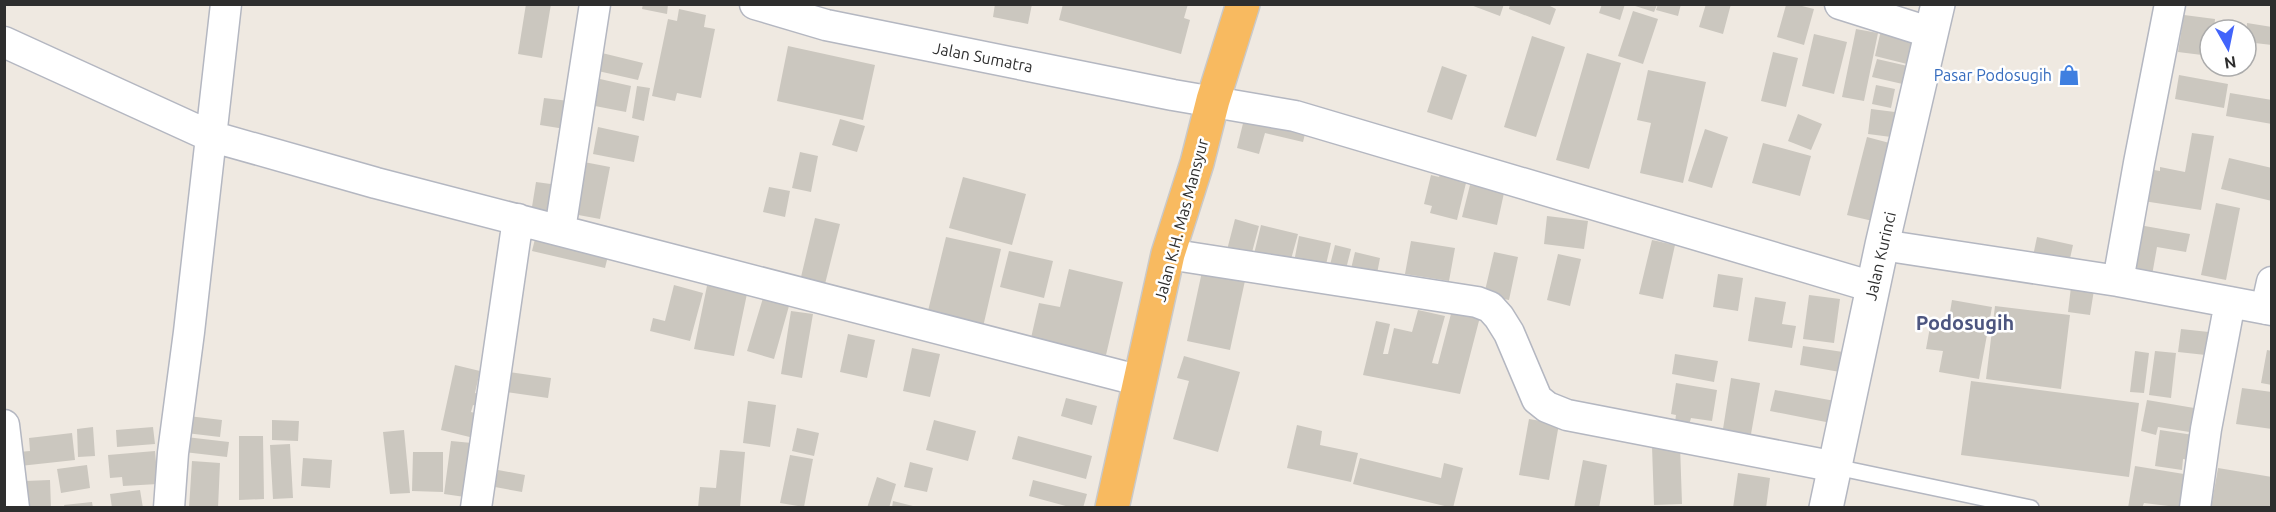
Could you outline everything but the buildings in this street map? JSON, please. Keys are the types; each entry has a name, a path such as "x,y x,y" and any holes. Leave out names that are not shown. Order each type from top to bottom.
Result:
{"highway":[{"name":"Jalan K.H. Mas Mansyur","path":"1112,507 1168,254 1243,4"}],"street":[{"path":"169,507 172,461 226,4"},
{"path":"560,230 595,4"},
{"name":"Jalan Sumatra","path":"755,4 827,15 1173,95 1213,100 1295,116 1873,287"},
{"path":"1840,4 1935,19"},
{"path":"2118,281 2170,4"},
{"name":"Jalan Kurinci","path":"1826,507 1882,245 1935,19"},
{"path":"4,42 210,136 375,183 1141,381"},
{"path":"476,507 518,219"},
{"path":"1882,245 2118,281 2230,302 2270,300"},
{"path":"1168,254 1477,302 1490,307 1499,317 1509,333 1537,399 1547,407 1566,415 1836,467"},
{"path":"2194,507 2230,302"},
{"path":"4,425 14,507"}],"lane":[{"path":"1836,467 2031,507"}],"place":[{"name":"Pasar Podosugih","path":"2069,75"}],"district":[{"name":"Podosugih","path":"1965,322"}]}
